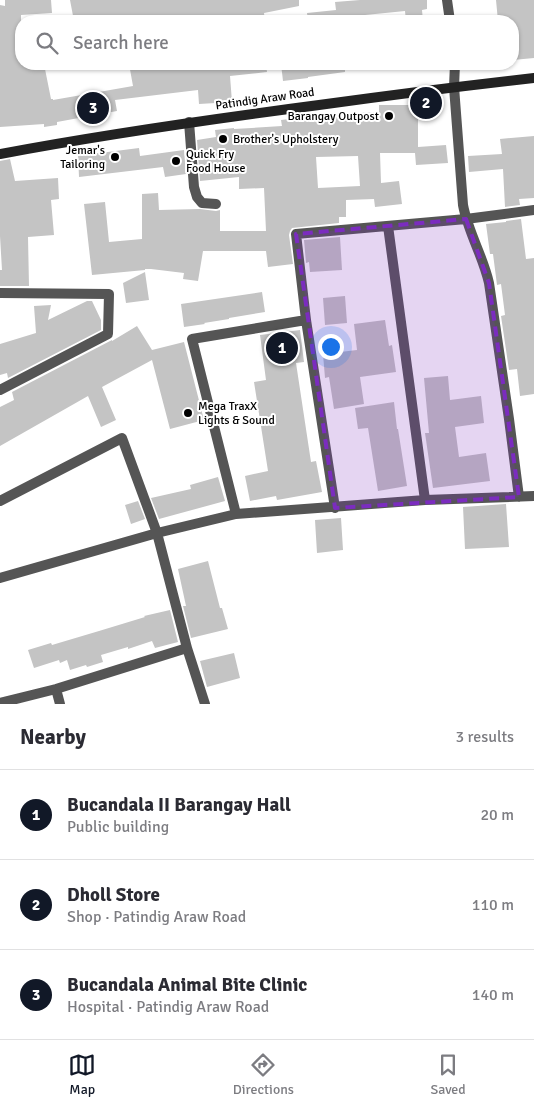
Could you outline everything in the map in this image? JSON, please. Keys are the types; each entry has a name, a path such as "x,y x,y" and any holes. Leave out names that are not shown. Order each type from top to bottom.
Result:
{"main road":[{"name":"Patindig Araw Road","path":"0,154 189,122 534,78"}],"street":[{"path":"447,0 449,15"},
{"path":"455,70 454,87 463,205 466,219 485,266 519,497"},
{"path":"189,122 194,187 197,197 202,203 216,204"},
{"path":"335,508 306,320 296,234 466,219 534,210"},
{"path":"388,226 425,500"},
{"path":"0,293 109,294 108,334 0,390"},
{"path":"236,514 192,339 306,320"},
{"path":"0,501 122,438 157,532 187,648 205,704"},
{"path":"0,578 157,532 236,514 425,500 534,496"},
{"path":"0,703 56,689 187,648"},
{"path":"56,689 60,704"}],"highlighted area":[{"path":"466,219 489,283 519,497 335,508 296,234"}],"building":[{"path":"5,0 51,0 52,13 15,15 15,70 45,70 51,99 53,100 133,86 130,70 267,70 267,72 230,76 232,102 199,104 198,90 115,100 117,111 57,122 57,125 44,127 44,124 0,127 0,5 5,6"},
{"path":"70,0 299,0 299,6 264,13 264,15 73,15"},
{"path":"427,0 427,9 422,10 422,15 405,15 405,11 365,15 307,15 307,13 336,10 335,2"},
{"path":"496,0 534,0 534,58 519,59 519,15 497,15"},
{"path":"282,70 345,70 345,72 283,81"},
{"path":"379,105 418,105 418,147 446,145 448,163 416,165 415,153 380,153 381,183 399,181 402,204 375,207 374,199 346,200 346,217 339,217 339,223 292,228 289,235 293,264 268,267 266,251 203,251 198,281 183,279 184,273 151,269 92,275 84,204 105,202 109,242 142,239 142,194 158,193 159,210 220,210 220,231 266,231 264,188 239,189 239,177 200,181 197,140 216,137 215,130 282,126 281,120 298,118 299,120 336,119 336,117 358,117 358,113 379,112","holes":["358,156 360,186 318,188 316,157"]},
{"path":"534,136 534,198 519,199 520,205 505,207 503,169 469,172 468,156 502,154 500,139"},
{"path":"139,148 140,156 184,150 186,174 165,177 163,167 79,177 78,154"},
{"path":"10,159 15,181 58,178 59,199 51,200 54,235 28,237 29,286 0,286 0,270 2,270 0,161"},
{"path":"521,219 526,259 534,258 534,394 520,396 517,369 509,370 501,316 505,315 501,284 497,285 493,254 490,254 486,224"},
{"path":"340,237 342,270 310,272 309,262 306,263 304,240"},
{"path":"145,272 149,300 126,303 123,283"},
{"path":"262,292 265,312 184,327 181,304"},
{"path":"345,296 347,323 325,325 323,298"},
{"path":"87,301 92,301 101,320 101,330 8,378 7,373 0,375 0,344 36,333 34,306 51,305 48,320"},
{"path":"385,320 389,346 392,345 396,372 360,377 364,404 334,409 329,377 325,378 323,354 357,350 354,324"},
{"path":"137,326 152,350 184,342 204,420 170,429 152,360 102,387 116,420 101,427 88,396 0,446 0,407 14,400 12,392 112,341"},
{"path":"300,330 304,362 296,363 311,462 316,461 322,492 277,500 276,496 250,501 245,476 268,471 254,382 266,380 260,335"},
{"path":"448,376 450,400 481,396 484,423 455,427 459,457 486,453 490,481 433,488 425,433 429,433 424,378"},
{"path":"394,402 407,486 378,491 368,428 358,429 355,408"},
{"path":"218,477 225,501 159,519 151,498 191,489 190,485"},
{"path":"138,501 145,519 131,524 125,505"},
{"path":"506,504 509,547 465,549 463,507"},
{"path":"341,518 343,550 317,553 315,520"},
{"path":"208,561 220,608 222,608 228,629 191,638 183,606 186,606 178,569"},
{"path":"170,610 178,642 155,648 152,641 128,649 128,647 101,655 103,662 87,667 86,665 70,670 67,660 60,663 59,660 34,668 28,650 51,643 52,645 144,616"},
{"path":"234,653 240,678 207,687 200,661"}],"place":[{"name":"Dholl Store","path":"426,103"},
{"name":"Bucandala Animal Bite Clinic","path":"93,108"},
{"name":"Barangay Outpost","path":"389,116"},
{"name":"Brother's Upholstery","path":"223,139"},
{"name":"Jemar's Tailoring","path":"115,157"},
{"name":"Quick Fry Food House","path":"176,161"},
{"name":"Bucandala II Barangay Hall","path":"282,348"},
{"name":"Mega TraxX Lights & Sound","path":"188,413"}]}
